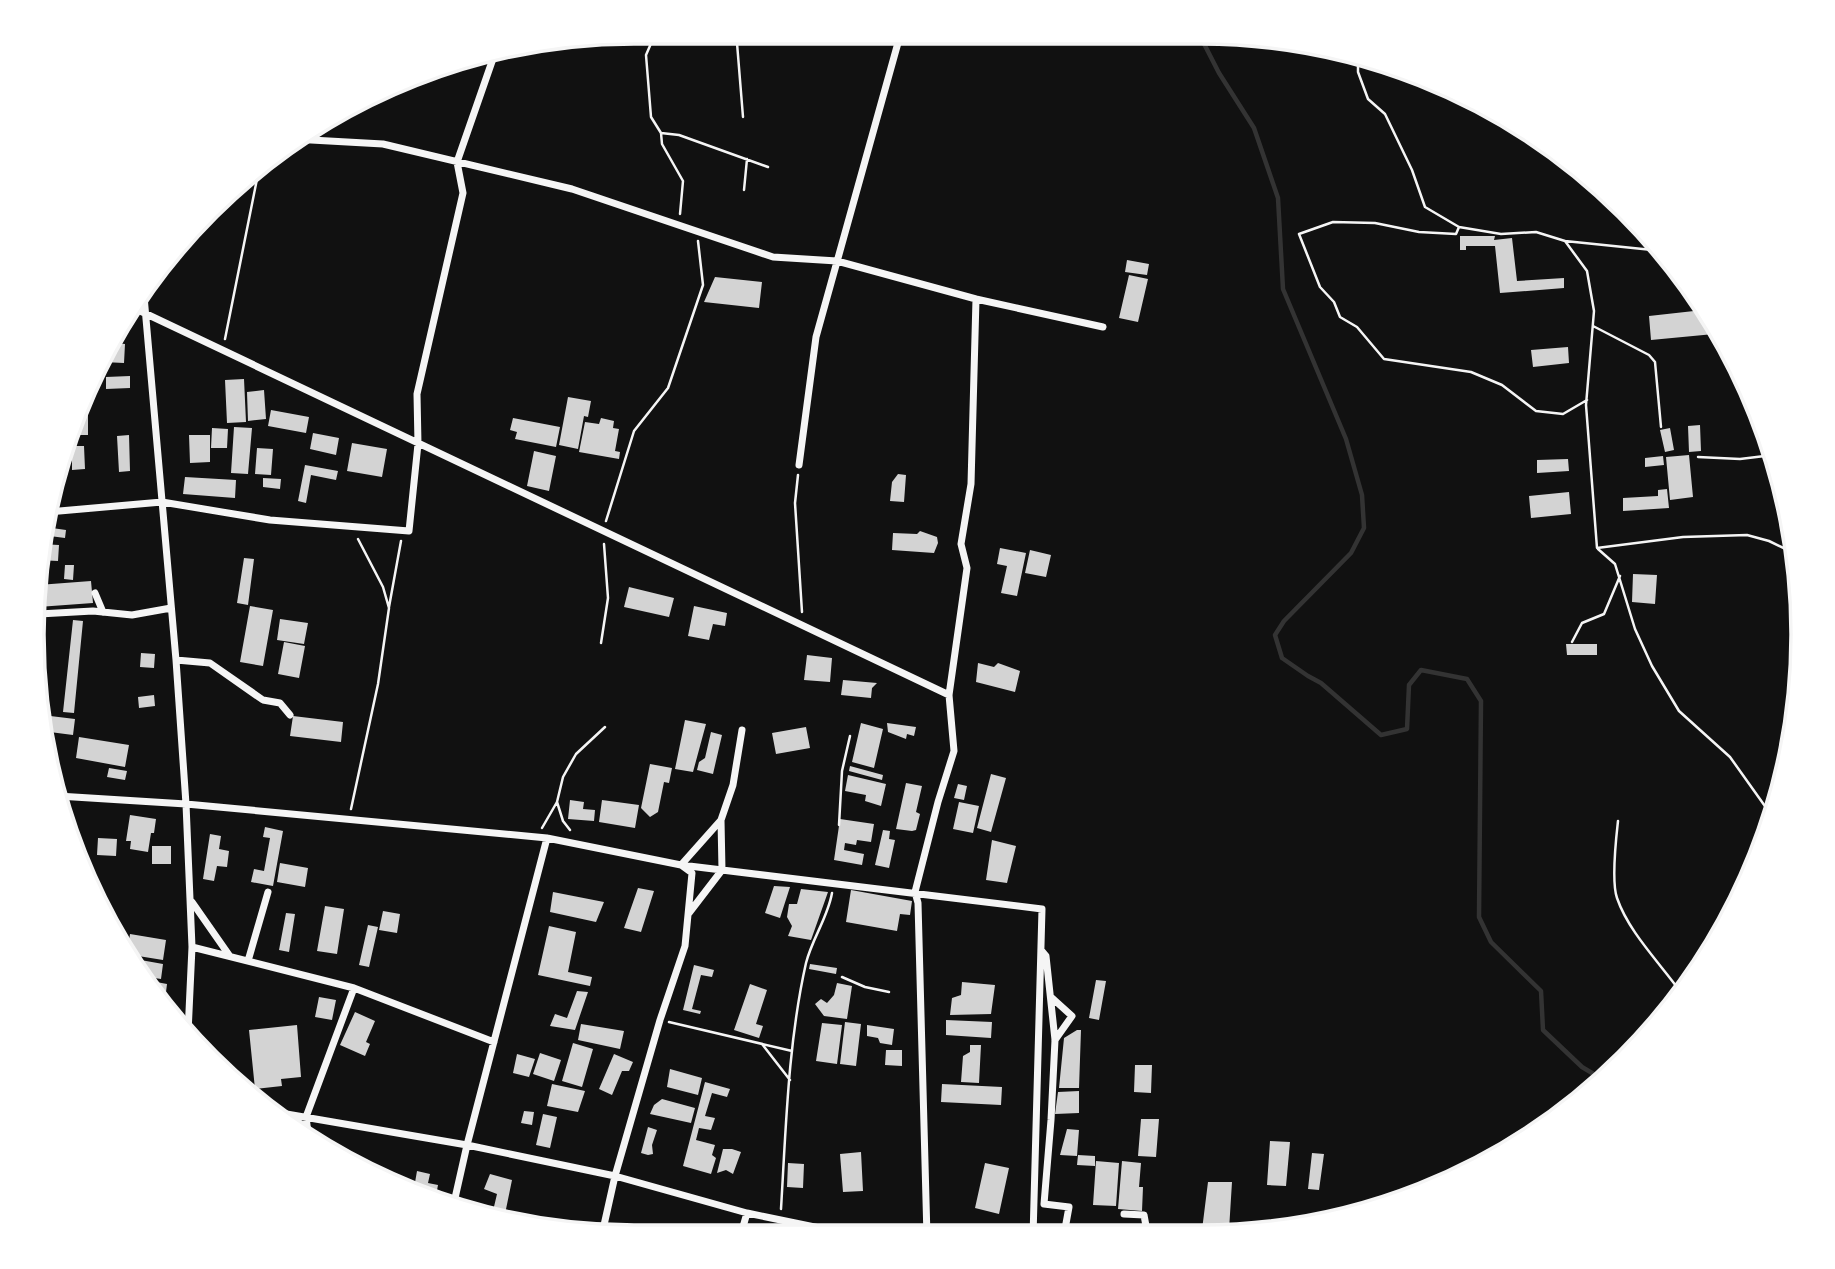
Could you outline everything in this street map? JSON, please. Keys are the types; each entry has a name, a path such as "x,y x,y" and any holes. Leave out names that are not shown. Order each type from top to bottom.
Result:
{"street":[{"path":"799,465 816,337 898,44"},
{"path":"57,511 162,502 270,520 410,531 418,444 417,394 463,193 457,162 492,62"},
{"path":"311,140 383,144 572,189 773,257 837,261 976,299 1103,327"},
{"path":"927,1225 918,902 915,892 954,751 950,695 967,568 961,544 971,484 976,299"},
{"path":"145,304 186,804 192,947 189,1022"},
{"path":"140,311 950,695"},
{"path":"95,593 103,612"},
{"path":"45,614 103,612 132,615 171,608"},
{"path":"176,660 210,663 262,700 280,703 290,715"},
{"path":"689,914 722,870 721,820 733,785 742,730"},
{"path":"67,797 186,804 547,838 681,865 1042,909 1033,1225"},
{"path":"681,865 721,820"},
{"path":"455,1197 547,838"},
{"path":"603,1224 660,1020 685,946 692,873 681,865"},
{"path":"248,961 268,892"},
{"path":"191,901 229,956"},
{"path":"192,947 354,988 494,1042"},
{"path":"1041,950 1046,956 1055,1040 1044,1204 1069,1207 1066,1225"},
{"path":"307,1127 306,1117 354,988"},
{"path":"1051,997 1072,1016 1055,1040"},
{"path":"292,1116 467,1145 615,1175 747,1213 804,1225"},
{"path":"744,1225 747,1213"},
{"path":"1125,1214 1144,1215 1146,1225"}],"path":[{"path":"651,44 646,55 650,117 661,133 662,144 683,181 679,225"},
{"path":"737,44 743,117"},
{"path":"1359,66 1368,99 1385,114 1412,170 1425,208 1459,227 1501,234 1536,232 1566,241 1649,250"},
{"path":"661,133 679,135 768,167"},
{"path":"744,190 747,159"},
{"path":"223,352 257,181"},
{"path":"1459,227 1456,234 1419,232 1375,223 1333,222 1299,234 1320,287 1334,302 1340,317 1357,327 1384,359 1471,372 1502,385 1536,411 1563,414 1587,400"},
{"path":"601,643 608,598 602,531 634,431 668,388 703,285 696,231"},
{"path":"1566,241 1587,271 1594,311 1587,400 1597,548 1615,564 1635,629 1652,666 1679,711 1730,757 1765,806"},
{"path":"1592,326 1650,355 1655,362 1661,427"},
{"path":"1698,457 1740,459 1763,455"},
{"path":"799,465 794,503 803,626"},
{"path":"352,527 383,587 389,608"},
{"path":"349,819 378,684 403,531"},
{"path":"1597,548 1682,537 1747,535 1785,549"},
{"path":"1572,642 1582,623 1604,614 1620,576"},
{"path":"537,837 557,802 564,777 576,754 605,727"},
{"path":"839,825 842,771 850,736"},
{"path":"557,802 563,821 580,844"},
{"path":"1618,821 1615,848 1616,897 1641,941 1675,985"},
{"path":"780,1220 792,1051 807,960 832,896 833,882"},
{"path":"842,977 865,987 889,992"},
{"path":"660,1020 792,1051"},
{"path":"762,1044 790,1080"}],"building":[{"path":"1460,236 1495,236 1494,240 1512,238 1517,281 1564,278 1564,288 1500,293 1495,246 1466,246 1466,250 1460,250"},
{"path":"1127,260 1149,264 1147,275 1125,272"},
{"path":"1129,275 1148,279 1138,322 1119,318"},
{"path":"715,277 762,282 759,308 704,302"},
{"path":"1695,311 1709,334 1651,340 1649,316"},
{"path":"121,344 125,344 124,363 111,362"},
{"path":"1568,347 1569,363 1533,367 1531,350"},
{"path":"130,376 130,388 106,389 106,377"},
{"path":"244,379 246,422 227,423 225,380"},
{"path":"264,390 266,419 248,421 247,392"},
{"path":"568,397 591,401 588,417 584,416 578,449 559,445"},
{"path":"271,410 309,417 306,433 268,426"},
{"path":"88,411 88,435 79,435"},
{"path":"513,418 560,427 556,447 515,439 517,432 510,430"},
{"path":"601,418 614,421 613,428 619,429 615,451 620,452 619,459 579,452 585,422 599,424"},
{"path":"1700,425 1701,451 1689,452 1688,426"},
{"path":"234,427 252,428 248,474 231,473"},
{"path":"212,428 228,429 227,448 211,448"},
{"path":"1670,428 1674,450 1665,452 1660,430"},
{"path":"313,433 339,438 336,455 310,449"},
{"path":"129,435 130,471 119,472 117,436"},
{"path":"189,435 210,435 210,462 190,463"},
{"path":"352,443 387,449 382,477 347,471"},
{"path":"75,446 84,446 85,469 72,470"},
{"path":"257,448 273,449 271,475 255,474"},
{"path":"534,451 556,456 549,491 527,486"},
{"path":"1689,455 1693,497 1670,500 1666,457"},
{"path":"1663,456 1664,465 1645,467 1645,458"},
{"path":"1568,459 1569,471 1537,473 1537,460"},
{"path":"305,465 338,471 336,480 311,475 306,503 298,501"},
{"path":"898,474 906,475 904,502 890,501 892,482"},
{"path":"185,477 236,480 235,498 183,494"},
{"path":"263,478 281,479 280,489 263,487"},
{"path":"1667,489 1669,508 1623,511 1623,498 1658,496 1658,490"},
{"path":"1569,492 1571,514 1531,518 1529,496"},
{"path":"54,528 66,530 65,538 52,536"},
{"path":"920,531 937,537 934,553 892,550 893,533 917,534"},
{"path":"51,545 59,545 58,561 49,561"},
{"path":"1000,548 1026,553 1017,596 1001,593 1007,566 997,564"},
{"path":"1030,550 1051,555 1046,577 1025,573"},
{"path":"244,558 254,559 248,605 237,603"},
{"path":"65,565 74,565 73,580 64,579"},
{"path":"1633,574 1657,575 1655,604 1632,602"},
{"path":"91,581 93,603 45,607 46,584"},
{"path":"629,587 674,598 669,617 624,607"},
{"path":"250,606 273,610 263,666 240,662"},
{"path":"694,606 727,613 725,626 713,624 709,640 688,636"},
{"path":"280,619 308,623 304,644 277,640"},
{"path":"73,620 83,621 74,713 63,712"},
{"path":"284,642 305,646 299,678 278,674"},
{"path":"1566,644 1597,644 1597,655 1567,655"},
{"path":"141,653 155,654 154,668 140,667"},
{"path":"807,655 832,658 830,682 804,680"},
{"path":"978,663 994,667 998,663 1020,671 1015,692 976,682"},
{"path":"843,680 877,683 872,688 871,698 841,695"},
{"path":"154,695 155,706 139,708 138,697"},
{"path":"50,716 75,719 73,735 52,732"},
{"path":"293,716 343,722 341,742 290,736"},
{"path":"685,720 706,724 693,772 675,769"},
{"path":"861,723 883,729 874,768 852,762"},
{"path":"887,723 916,727 914,736 907,734 906,739 888,732"},
{"path":"806,727 810,748 776,754 772,733"},
{"path":"711,732 722,735 713,774 697,770 699,762 705,758"},
{"path":"79,737 129,745 125,767 76,758"},
{"path":"650,764 672,768 669,783 664,782 658,812 650,817 641,808"},
{"path":"850,766 883,775 882,780 849,771"},
{"path":"109,768 127,771 125,780 107,777"},
{"path":"991,774 1006,778 991,832 977,828"},
{"path":"848,775 886,784 881,806 865,801 866,795 845,791"},
{"path":"906,783 922,786 916,812 920,814 916,830 912,831 896,829"},
{"path":"958,784 967,786 964,800 954,798"},
{"path":"570,800 584,802 583,809 595,810 594,821 568,819"},
{"path":"602,800 639,805 635,828 599,822"},
{"path":"959,802 979,806 973,833 953,829"},
{"path":"130,815 156,819 148,852 130,849 131,841 126,841"},
{"path":"840,819 874,824 871,842 857,840 856,845 845,843 844,850 864,854 862,865 834,860"},
{"path":"265,827 283,831 273,886 251,882 254,869 264,871 270,838 263,837"},
{"path":"883,830 890,831 889,839 895,840 889,868 875,865"},
{"path":"210,834 221,836 219,849 229,851 227,867 217,866 214,881 203,879"},
{"path":"98,838 117,839 116,856 97,855"},
{"path":"992,840 1016,846 1007,883 986,880"},
{"path":"152,846 171,846 171,864 152,864"},
{"path":"280,863 308,868 305,887 277,882"},
{"path":"774,886 790,887 780,918 765,913"},
{"path":"638,888 654,891 641,932 624,928"},
{"path":"801,889 828,892 811,940 788,936 792,926 787,917 789,904 797,904"},
{"path":"851,890 912,901 910,915 900,914 897,931 846,922"},
{"path":"553,892 604,902 596,922 550,912"},
{"path":"325,906 344,909 337,954 317,951"},
{"path":"383,911 400,914 397,933 379,930"},
{"path":"286,913 295,914 289,952 279,950"},
{"path":"368,925 378,927 369,967 359,965"},
{"path":"549,926 576,932 568,972 592,977 590,986 538,975"},
{"path":"130,934 166,940 163,960 139,956 129,940"},
{"path":"141,960 163,964 161,979 154,978"},
{"path":"810,964 837,968 836,974 809,969"},
{"path":"694,965 714,970 712,977 701,975 692,1009 701,1011 700,1014 683,1010"},
{"path":"1096,980 1106,981 1099,1020 1089,1018"},
{"path":"157,982 167,984 166,994"},
{"path":"962,982 995,985 991,1014 950,1015 952,998 961,995"},
{"path":"837,983 852,986 847,1019 824,1016 815,1004 821,999 827,1003 834,995"},
{"path":"750,984 767,990 756,1024 763,1026 759,1038 734,1030"},
{"path":"577,991 588,992 575,1030 550,1026 555,1014 567,1018"},
{"path":"319,997 336,1000 332,1020 315,1017"},
{"path":"355,1012 375,1021 366,1042 370,1044 365,1056 340,1045"},
{"path":"946,1020 992,1022 991,1038 946,1035"},
{"path":"845,1022 861,1024 856,1066 840,1064"},
{"path":"822,1023 842,1025 837,1064 816,1061"},
{"path":"581,1024 624,1031 620,1049 578,1040"},
{"path":"297,1025 301,1077 281,1079 282,1086 255,1087 249,1030"},
{"path":"867,1025 894,1029 892,1045 880,1043 878,1038 867,1036"},
{"path":"1081,1030 1079,1088 1059,1088 1064,1038"},
{"path":"573,1043 593,1049 582,1087 562,1081"},
{"path":"970,1045 981,1045 979,1083 961,1082 963,1056 970,1052"},
{"path":"886,1050 902,1050 902,1066 885,1065"},
{"path":"540,1053 561,1060 554,1081 533,1074"},
{"path":"517,1054 535,1059 529,1077 513,1073"},
{"path":"614,1054 633,1062 629,1071 622,1071 612,1095 599,1089"},
{"path":"1135,1065 1152,1065 1151,1093 1134,1092"},
{"path":"670,1069 702,1078 698,1095 667,1087"},
{"path":"705,1082 730,1089 727,1097 712,1093 705,1116 715,1118 711,1130 699,1128 696,1140 715,1145 712,1155 716,1158 711,1174 683,1166"},
{"path":"552,1084 585,1091 578,1112 547,1106"},
{"path":"942,1084 1002,1087 1001,1105 941,1102"},
{"path":"1079,1091 1079,1113 1055,1114 1058,1092"},
{"path":"662,1099 695,1108 691,1123 650,1114 654,1105"},
{"path":"524,1111 534,1112 532,1125 521,1123"},
{"path":"543,1114 557,1117 550,1148 536,1145"},
{"path":"1141,1119 1159,1119 1156,1157 1138,1156"},
{"path":"648,1127 657,1130 652,1145 653,1154 648,1155 641,1153"},
{"path":"1067,1129 1079,1130 1077,1156 1060,1155"},
{"path":"1270,1141 1290,1142 1286,1186 1267,1185"},
{"path":"723,1149 741,1152 733,1174 726,1170 717,1173"},
{"path":"861,1152 863,1191 843,1192 840,1154"},
{"path":"1312,1153 1324,1154 1319,1190 1308,1189"},
{"path":"1078,1155 1095,1156 1095,1166 1077,1165"},
{"path":"1096,1161 1119,1163 1116,1206 1093,1205"},
{"path":"1122,1161 1141,1163 1139,1187 1143,1187 1142,1211 1118,1209"},
{"path":"788,1163 804,1164 803,1188 787,1187"},
{"path":"985,1163 1009,1168 999,1214 975,1208"},
{"path":"417,1171 430,1174 428,1183 438,1185 437,1191 415,1183"},
{"path":"490,1174 512,1180 506,1211 494,1208 497,1194 484,1189"},
{"path":"1208,1182 1232,1182 1229,1224 1203,1225"}],"waterway":[{"path":"1204,44 1254,128 1278,198 1283,289 1346,439 1362,495 1364,528 1351,553 1284,621 1275,635 1282,658 1321,683 1381,735 1407,729 1409,685 1421,670 1467,679 1481,701 1479,917 1491,942 1541,991 1543,1030 1582,1067 1595,1075"}]}
